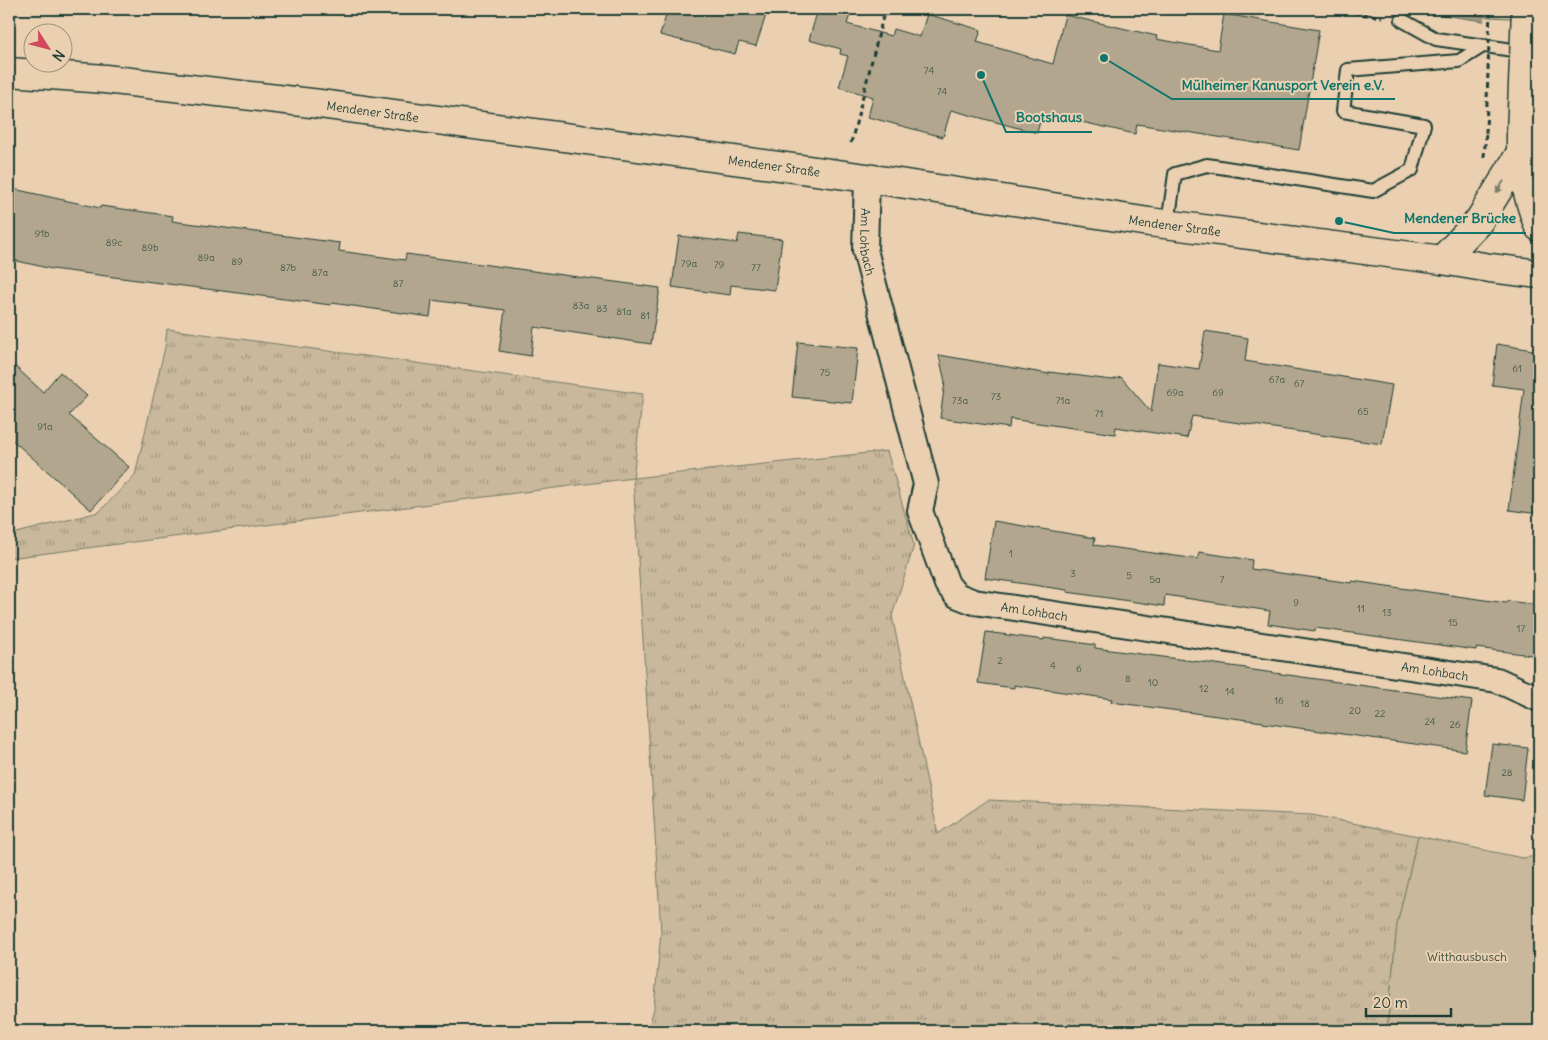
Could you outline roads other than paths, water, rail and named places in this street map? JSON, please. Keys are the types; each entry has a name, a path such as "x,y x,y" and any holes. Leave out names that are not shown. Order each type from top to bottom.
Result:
{"main road":[{"path":"1526,9 1521,144 1528,200 1539,227"},
{"name":"Mendener Straße","path":"9,72 105,79 320,104 868,178 1168,224 1539,274"},
{"path":"1442,260 1479,221 1521,144"}],"street":[{"name":"Am Lohbach","path":"868,178 865,250 926,484 920,511 947,584 956,595 974,602 1497,680 1539,699"}],"lane":[{"path":"1402,20 1436,40 1534,53"},
{"path":"1168,224 1175,174 1207,165 1373,191 1412,170 1424,126 1342,111 1348,70 1459,61 1483,46"}],"water":[{"path":"1402,9 1539,9 1489,22"}],"place":[{"name":"Mülheimer Kanusport Verein e.V.","path":"1104,58"},
{"name":"Bootshaus","path":"981,75"},
{"name":"Mendener Brücke","path":"1339,221"}],"park label":[{"name":"Witthausbusch","path":"1467,956"}]}
